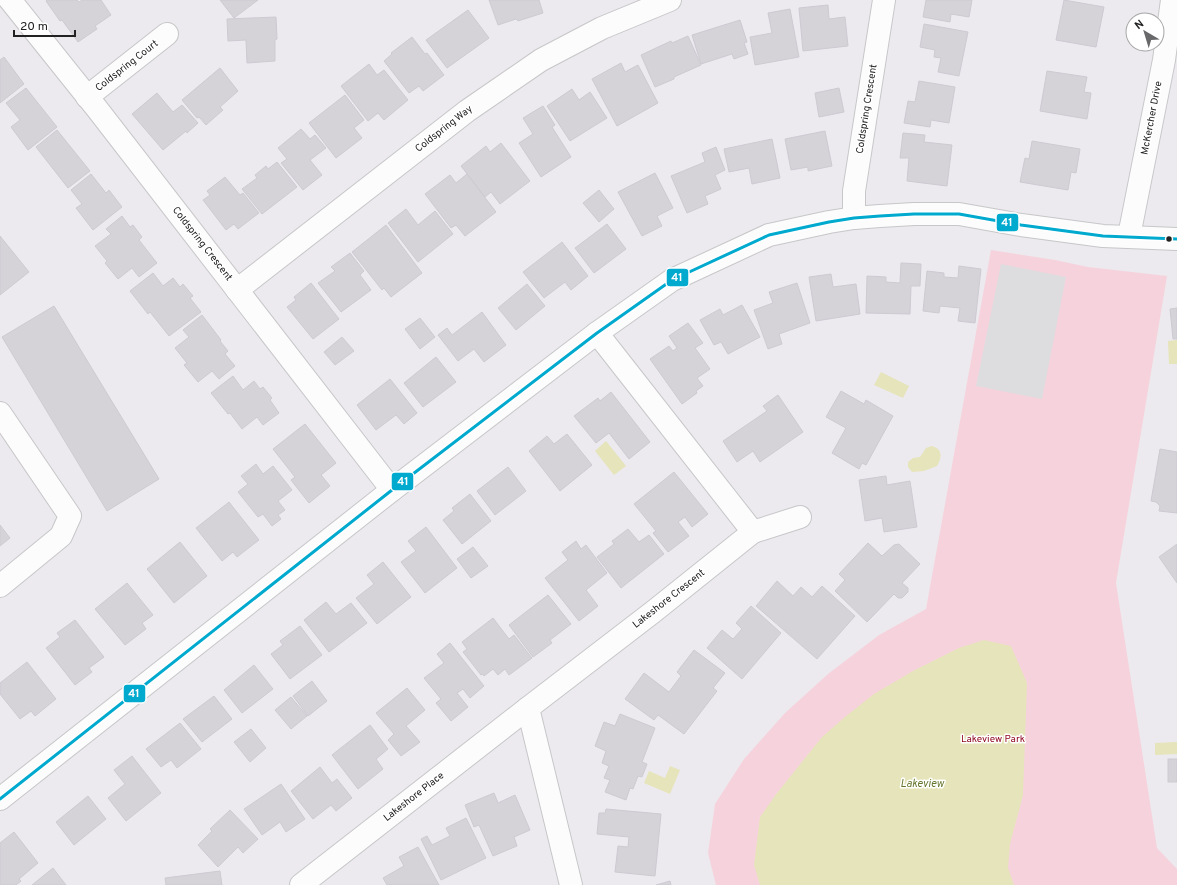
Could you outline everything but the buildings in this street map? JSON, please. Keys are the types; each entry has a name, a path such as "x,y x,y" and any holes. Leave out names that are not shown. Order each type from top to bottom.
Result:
{"street":[{"name":"Coldspring Crescent","path":"10,0 392,490"},
{"name":"Coldspring Way","path":"237,290 467,111 541,60 602,28 670,0"},
{"name":"Coldspring Crescent","path":"854,218 854,191 884,0"},
{"name":"McKercher Drive","path":"1129,236 1170,62 1172,0"},
{"name":"Coldspring Court","path":"87,97 167,34"},
{"path":"0,799 392,490 597,333 672,280 769,235 854,218 914,214 959,214 1021,225 1103,236 1177,239"},
{"path":"597,333 753,532 800,517"},
{"path":"0,586 61,536 70,516 2,422"},
{"name":"Lakeshore Crescent","path":"528,708 653,612 753,532"},
{"path":"528,708 571,885"},
{"name":"Lakeshore Place","path":"301,885 528,708"}],"green space":[{"name":"Lakeview Park","path":"991,250 1088,267 1167,276 1116,583 1157,848 1177,869 1177,885 716,885 708,853 715,804 744,759 785,713 828,674 879,635 926,609"}],"shaded area":[{"path":"1001,264 1066,277 1042,399 976,386"}],"water":[{"path":"1177,340 1177,364 1169,364 1168,341"},
{"path":"881,372 909,386 903,398 874,385"},
{"path":"606,441 626,466 614,475 595,451"},
{"path":"932,446 936,447 940,452 941,457 937,466 924,471 912,472 908,467 908,462 913,458 920,457 926,448"},
{"name":"Lakeview","path":"984,640 1011,646 1027,683 1023,795 1010,844 1008,868 1014,885 760,885 754,865 760,817 777,793 822,737 874,694 913,671 959,648"},
{"path":"1177,742 1177,754 1155,755 1155,743"},
{"path":"670,766 680,770 670,794 644,783 649,771 665,778"}],"transit line":[{"name":"41","path":"0,799 392,490 597,333 672,280 769,235 854,218 914,214 959,214 1021,225 1103,236 1177,239"}]}
